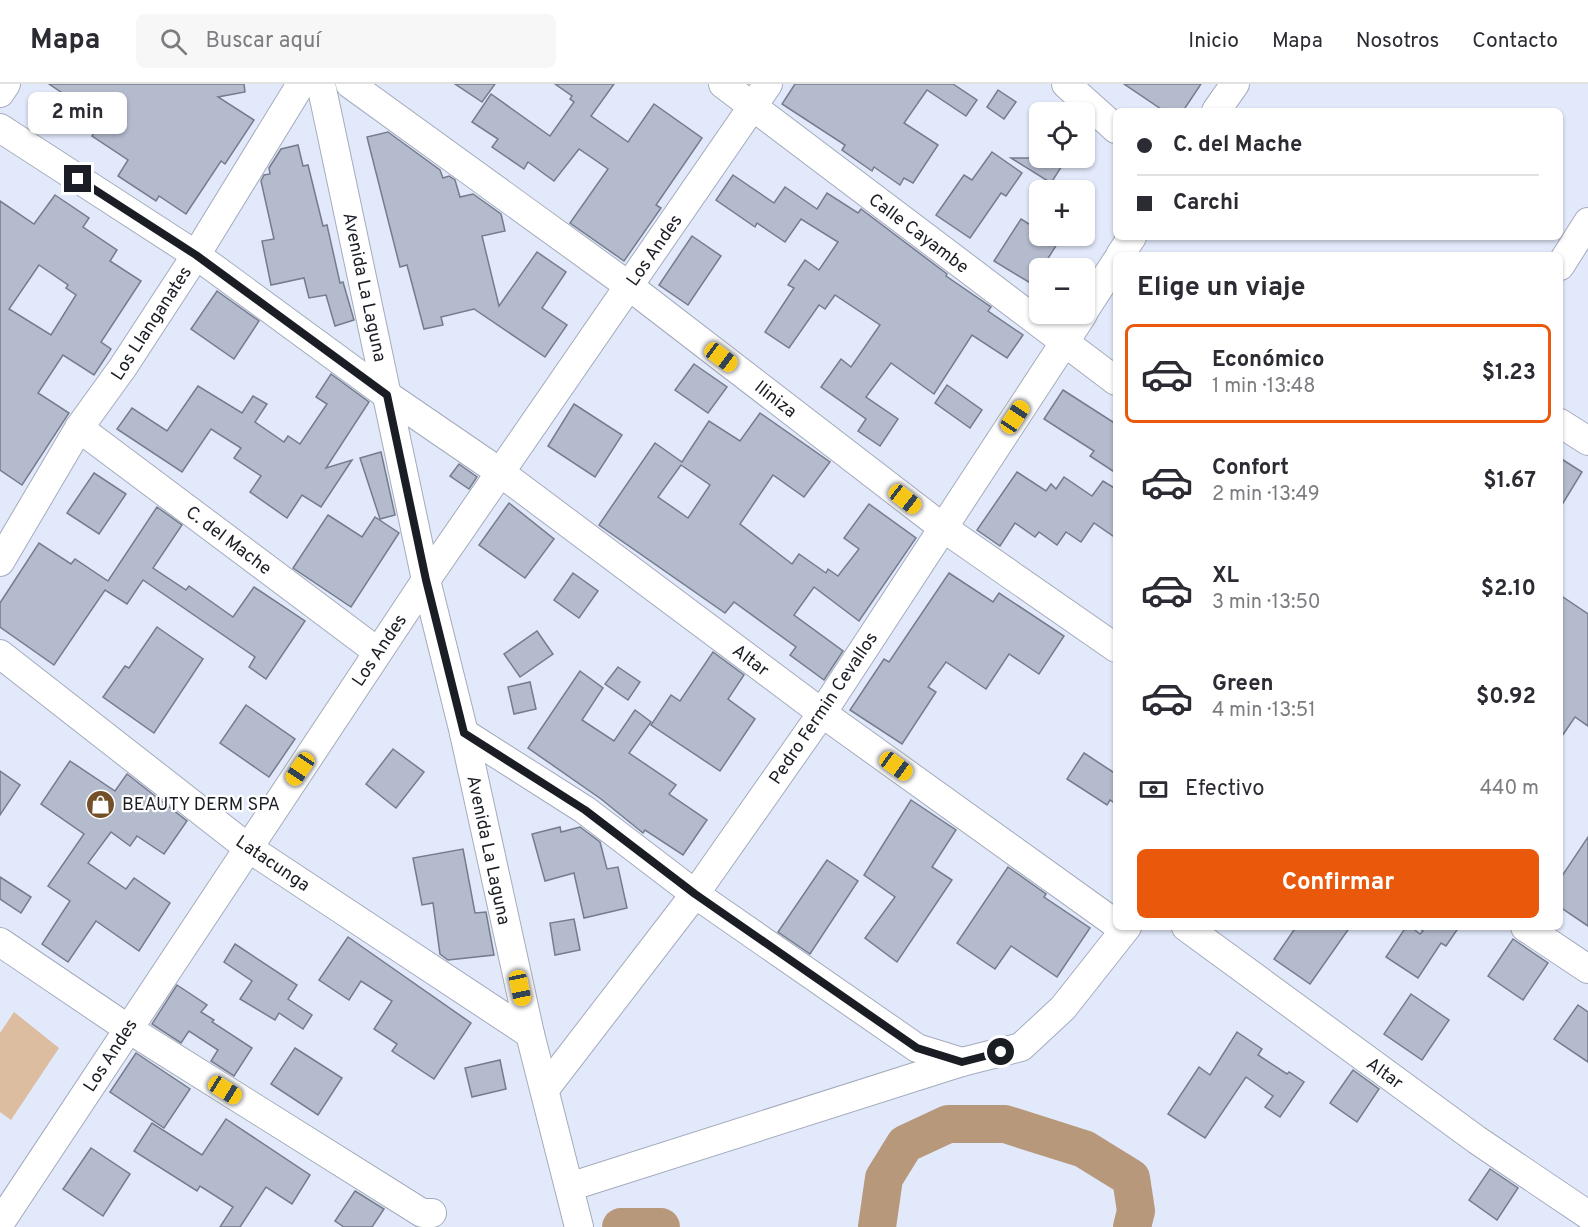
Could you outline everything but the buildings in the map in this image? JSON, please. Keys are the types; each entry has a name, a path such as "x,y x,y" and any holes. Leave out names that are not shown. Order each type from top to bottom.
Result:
{"street":[{"path":"0,93 6,84"},
{"name":"Los Llanganates","path":"0,562 80,428 196,255 301,84"},
{"name":"Avenida La Laguna","path":"321,84 426,580 464,733 530,1034 577,1221"},
{"name":"Iliniza","path":"350,84 629,286 942,527 1113,646"},
{"name":"Calle Cayambe","path":"723,84 1113,379"},
{"name":"Los Andes","path":"0,1223 127,1028 426,580 768,84"},
{"path":"1066,84 1113,126"},
{"path":"1218,108 1235,84"},
{"name":"Altar","path":"0,128 196,255 387,395 501,473 822,713 1113,921"},
{"path":"1563,261 1588,222"},
{"name":"Pedro Fermin Cevallos","path":"1095,295 1113,267"},
{"name":"Pedro Fermin Cevallos","path":"545,1089 695,894 822,713 1076,324"},
{"path":"1563,425 1588,441"},
{"name":"C. del Mache","path":"80,428 378,652"},
{"name":"Latacunga","path":"0,654 247,847 530,1034"},
{"path":"464,733 585,810 695,894 917,1048 962,1062"},
{"path":"569,1187 962,1062 1022,1047 1063,1008 1120,930"},
{"name":"Altar","path":"1190,930 1477,1140 1588,1215"},
{"path":"1530,930 1588,969"},
{"path":"0,942 127,1028 422,1213 432,1213"}],"shaded area":[{"path":"14,1012 59,1048 11,1120 0,1112 0,1033"}],"waterway":[{"path":"877,1227 884,1178 905,1144 948,1124 1005,1124 1084,1149 1131,1178 1136,1211 1132,1227"},
{"path":"621,1227 661,1227"}],"place":[{"name":"BEAUTY DERM SPA","path":"101,804"}],"route":[{"path":"78,179 196,255 387,395 426,580 464,733 585,810 695,894 917,1048 962,1062 1001,1052"}]}
